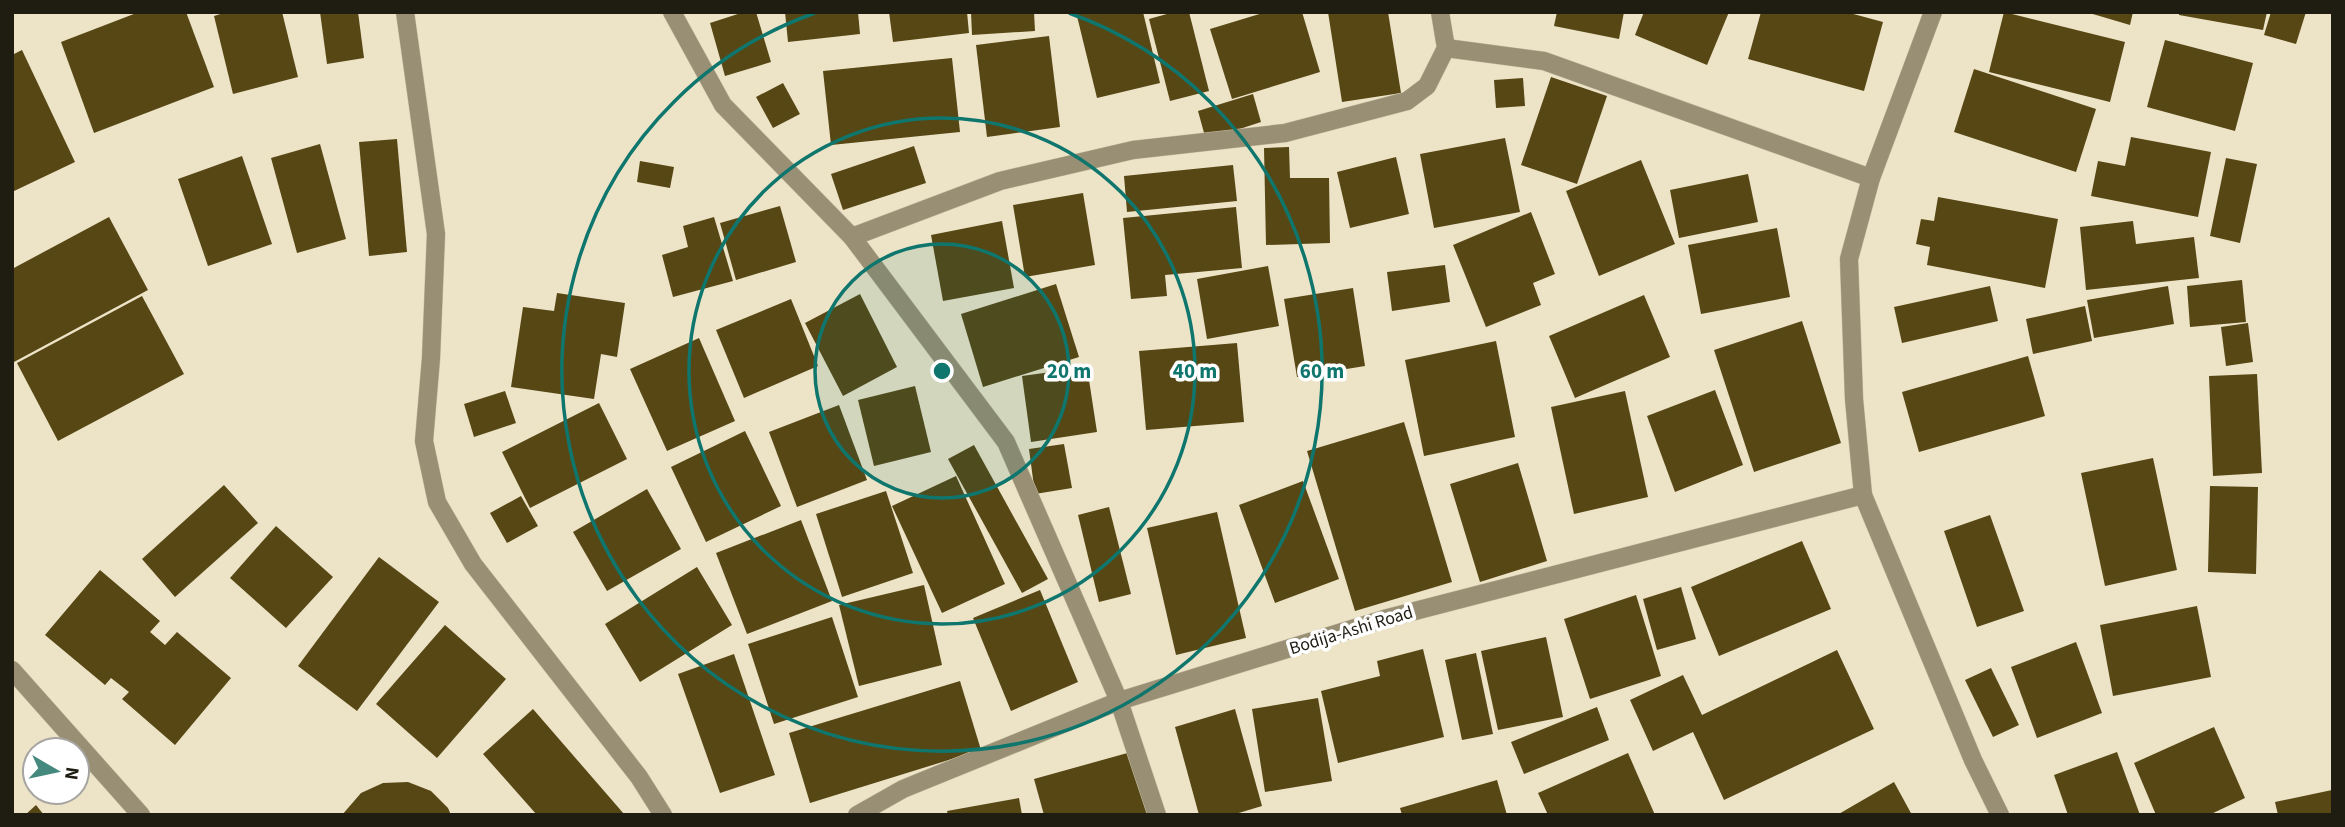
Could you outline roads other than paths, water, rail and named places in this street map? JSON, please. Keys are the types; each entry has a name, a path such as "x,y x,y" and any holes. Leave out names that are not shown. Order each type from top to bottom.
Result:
{"street":[{"path":"405,12 436,234 431,358 424,441 437,502 473,565 639,777 663,815"},
{"path":"671,12 723,105 852,237 1006,442 1119,701 1157,815"},
{"path":"852,237 1000,181 1133,150 1285,133 1407,101 1427,86 1446,48 1440,12"},
{"path":"1933,12 1871,178 1849,259 1854,400 1863,495 1973,760 2000,815"},
{"path":"1446,48 1544,61 1871,178"},
{"name":"Bodija-Ashi Road","path":"857,815 903,789 1119,701 1384,619 1863,495"},
{"path":"12,670 141,815"}]}
